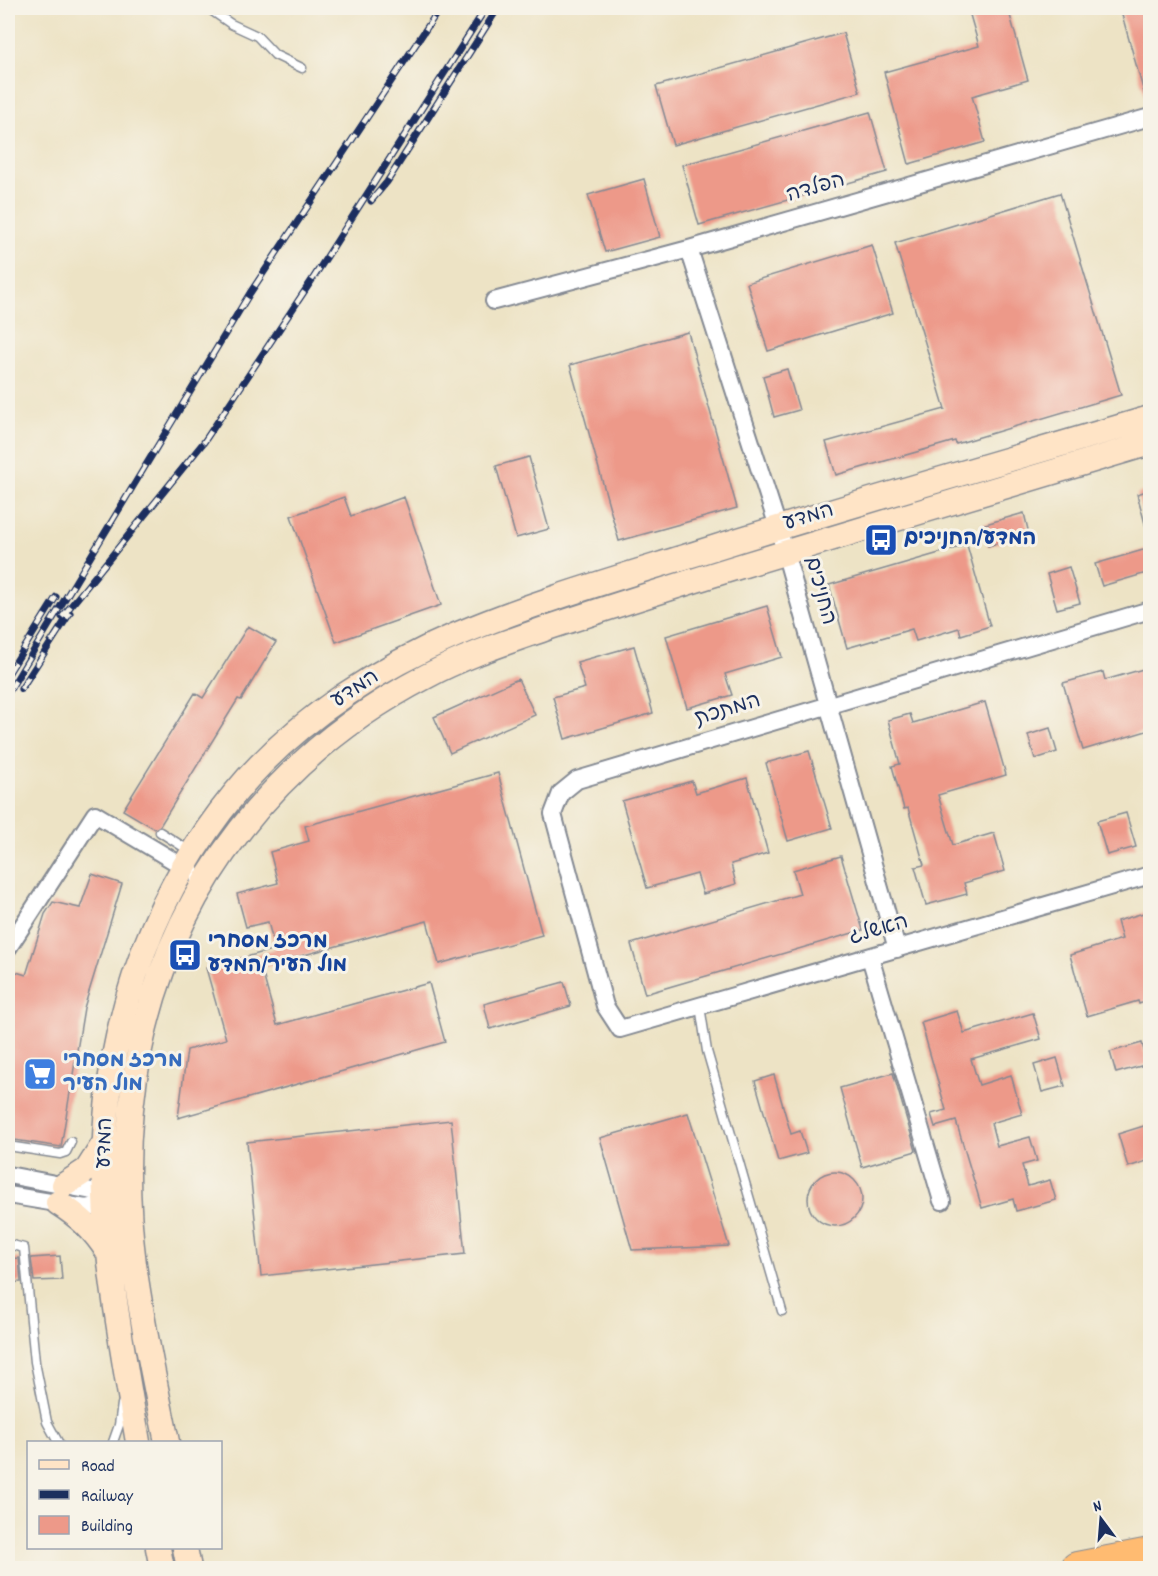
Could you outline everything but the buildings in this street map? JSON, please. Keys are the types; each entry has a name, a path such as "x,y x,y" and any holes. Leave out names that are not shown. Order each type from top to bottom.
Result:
{"highway":[{"path":"1077,1569 1150,1554"}],"street":[{"name":"הפלדה","path":"494,301 688,249 1150,117"},
{"name":"החניכים","path":"688,249 778,527 897,949"},
{"name":"המדע","path":"138,1441 108,1252 105,1142 114,1053 128,995 147,940 188,860 248,778 313,718 407,658 454,636 527,608 778,527 1150,418"},
{"name":"המדע","path":"166,1441 133,1260 129,1199 133,1104 139,1052 152,1000 168,954 194,899 232,841 264,800 301,762 343,729 410,686 428,675 484,650 604,609 1150,443"},
{"name":"המתכת","path":"620,1029 605,1006 553,814 561,793 577,780 1150,610"},
{"path":"8,948 95,814 188,860"},
{"name":"האשלג","path":"620,1029 1150,875"},
{"path":"870,957 942,1201"},
{"path":"61,1194 87,1170 105,1142"},
{"path":"8,1175 61,1194 95,1232 108,1252"},
{"path":"8,1195 61,1194 129,1199"},
{"path":"158,1549 162,1569"},
{"path":"185,1549 189,1569"}],"lane":[{"path":"208,8 231,24 257,36 275,55 302,68"},
{"path":"160,832 188,860 195,877 194,899"},
{"path":"700,1006 707,1051 782,1311"},
{"path":"8,1146 60,1154 66,1152 72,1142"},
{"path":"8,1244 24,1248 35,1362 47,1422 57,1441"},
{"path":"114,1441 119,1425 126,1374"}],"railway":[{"path":"8,693 250,293 440,8"},
{"path":"62,617 204,442 312,280 486,8"},
{"path":"371,201 387,182 498,8"},
{"path":"8,674 56,597"},
{"path":"21,689 70,613"}],"place":[{"name":"המדע/החניכים","path":"881,540"},
{"name":"מרכז מסחרי מול העיר/המדע","path":"185,955"},
{"name":"מרכז מסחרי מול העיר","path":"40,1074"}]}
